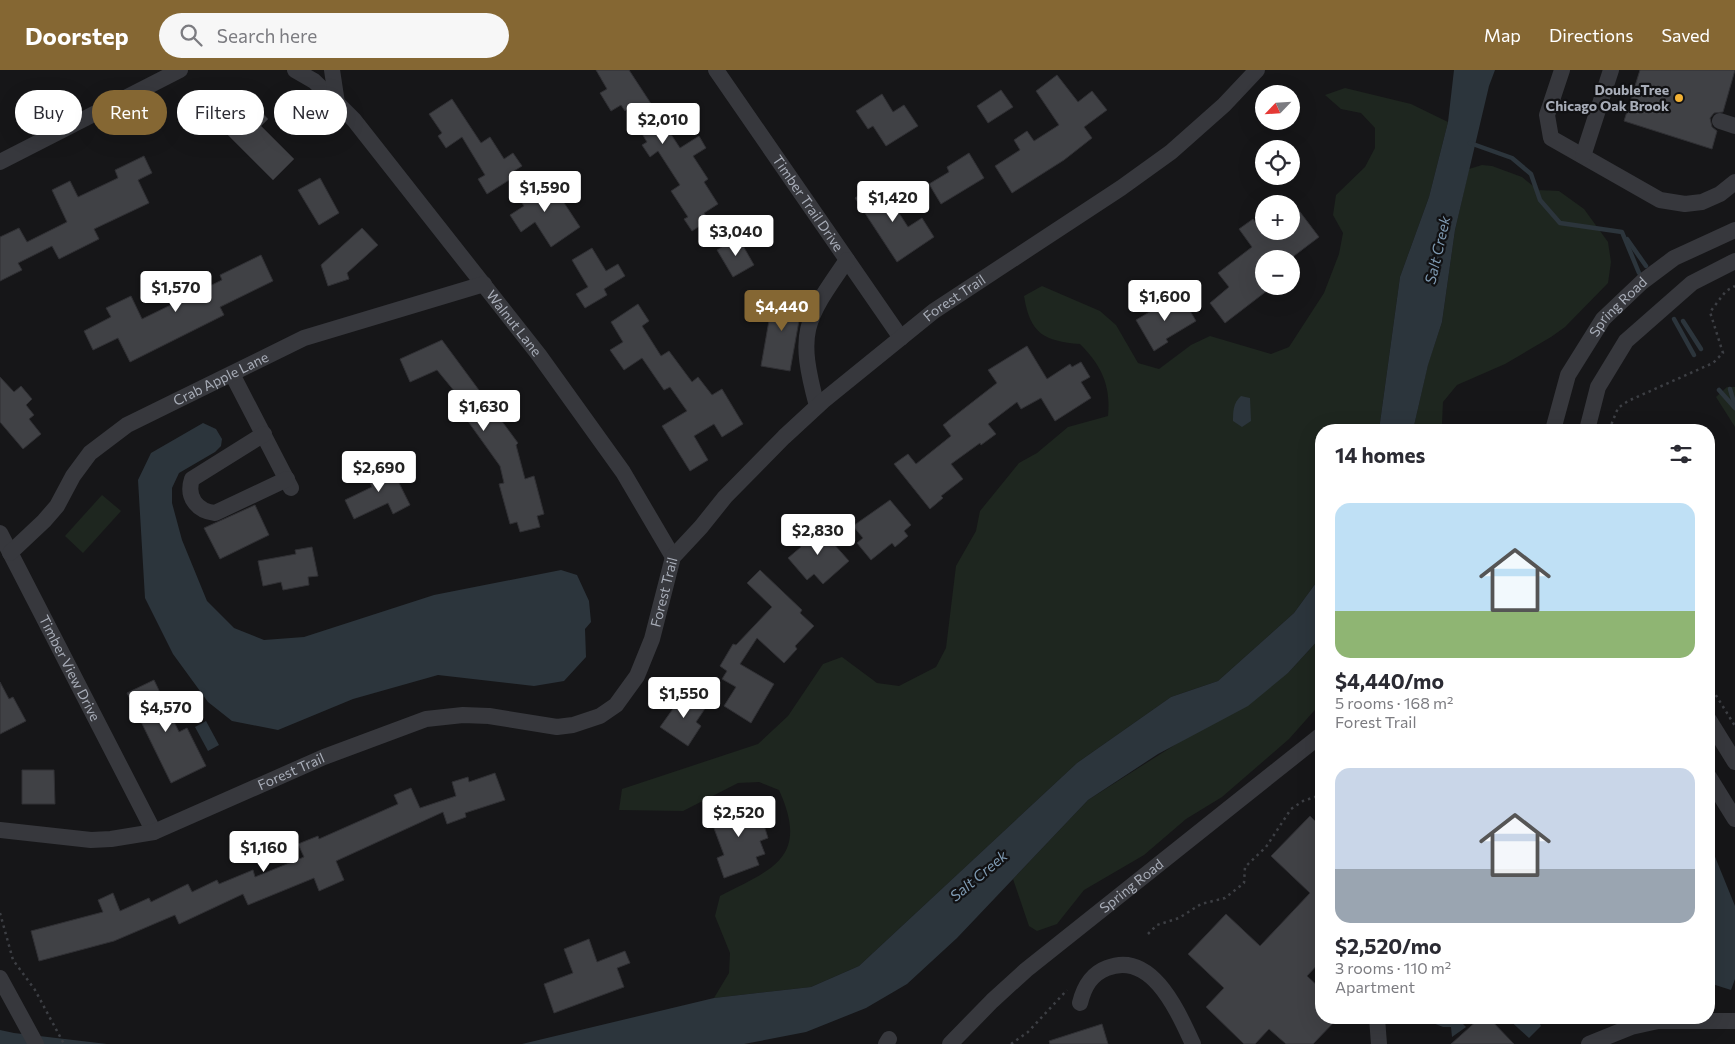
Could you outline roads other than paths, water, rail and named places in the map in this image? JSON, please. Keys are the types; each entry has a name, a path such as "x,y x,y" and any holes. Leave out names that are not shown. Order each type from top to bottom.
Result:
{"street":[{"path":"0,162 178,70"},
{"name":"Walnut Lane","path":"295,70 314,81 323,90"},
{"path":"332,70 335,90"},
{"name":"Timber Trail Drive","path":"716,70 901,338"},
{"name":"Forest Trail","path":"0,830 91,840 111,839 154,832 324,757 426,719 464,715 489,716 557,727 573,726 600,716 616,705 637,676 652,639 673,557 701,528 725,497 817,406 934,311 1121,188 1171,152 1224,105 1257,70"},
{"path":"1562,70 1546,115 1551,138 1660,200 1685,204 1702,202 1720,194 1735,182"},
{"path":"1583,156 1611,70"},
{"name":"Walnut Lane","path":"347,113 539,355 606,448 673,557"},
{"name":"Spring Road","path":"1555,424 1568,375 1603,319 1642,282 1674,258 1735,230"},
{"path":"817,406 806,367 805,343 807,326 820,298 847,260"},
{"name":"Spring Road","path":"1589,424 1598,387 1626,341 1692,283 1735,261"},
{"name":"Crab Apple Lane","path":"10,553 57,506 79,466 101,443 127,425 304,338 484,284"},
{"path":"232,374 264,434 289,484 215,513 204,512 194,504 189,487 192,479 264,434"},
{"name":"Timber View Drive","path":"0,533 154,832"},
{"path":"1715,730 1735,762"},
{"name":"Spring Road","path":"950,1044 992,1001 1032,965 1315,740"},
{"path":"1715,787 1735,819"},
{"path":"1082,997 1091,978 1102,970 1126,964 1139,969 1164,991 1193,1044"},
{"path":"0,978 36,1044"},
{"path":"1715,1021 1735,1021"},
{"path":"1377,1024 1379,1044"},
{"path":"1588,1044 1635,1024"}],"water":[{"name":"Salt Creek","path":"1454,70 1495,70 1489,86 1455,230 1442,322 1428,365 1414,424 1380,424 1400,277 1429,197 1448,122"},
{"path":"1241,396 1250,398 1251,421 1242,427 1233,421 1233,411"},
{"path":"203,423 216,429 222,439 221,446 215,452 179,473 172,488 172,503 182,540 207,601 234,628 264,640 304,637 434,595 561,570 577,575 589,601 591,622 585,629 586,657 564,681 534,686 438,675 353,699 278,730 232,721 208,702 173,654 145,598 138,480 151,453"},
{"name":"Salt Creek","path":"1315,584 1315,644 1288,673 1248,706 1158,754 1088,800 957,938 907,984 866,1008 806,1032 744,1044 522,1044 714,998 811,987 859,966 1077,763 1171,697 1218,681 1294,613"},
{"path":"206,721 219,745 208,751 195,727"},
{"path":"1715,857 1735,906 1735,979 1731,990 1715,985"},
{"path":"1435,1024 1463,1024 1466,1027 1452,1037 1451,1027 1443,1027"},
{"path":"1514,1024 1540,1024 1541,1026 1529,1038"},
{"path":"0,1030 14,1033 107,1044 0,1044"}],"waterway":[{"path":"1470,143 1512,158 1531,174 1540,200 1560,223 1622,232 1639,273"},
{"path":"1627,239 1646,266"},
{"path":"1674,319 1694,355"},
{"path":"1683,321 1701,349"},
{"path":"1730,389 1735,406"},
{"path":"1719,390 1735,408"}],"place":[{"name":"DoubleTree Chicago Oak Brook","path":"1679,98"}]}
